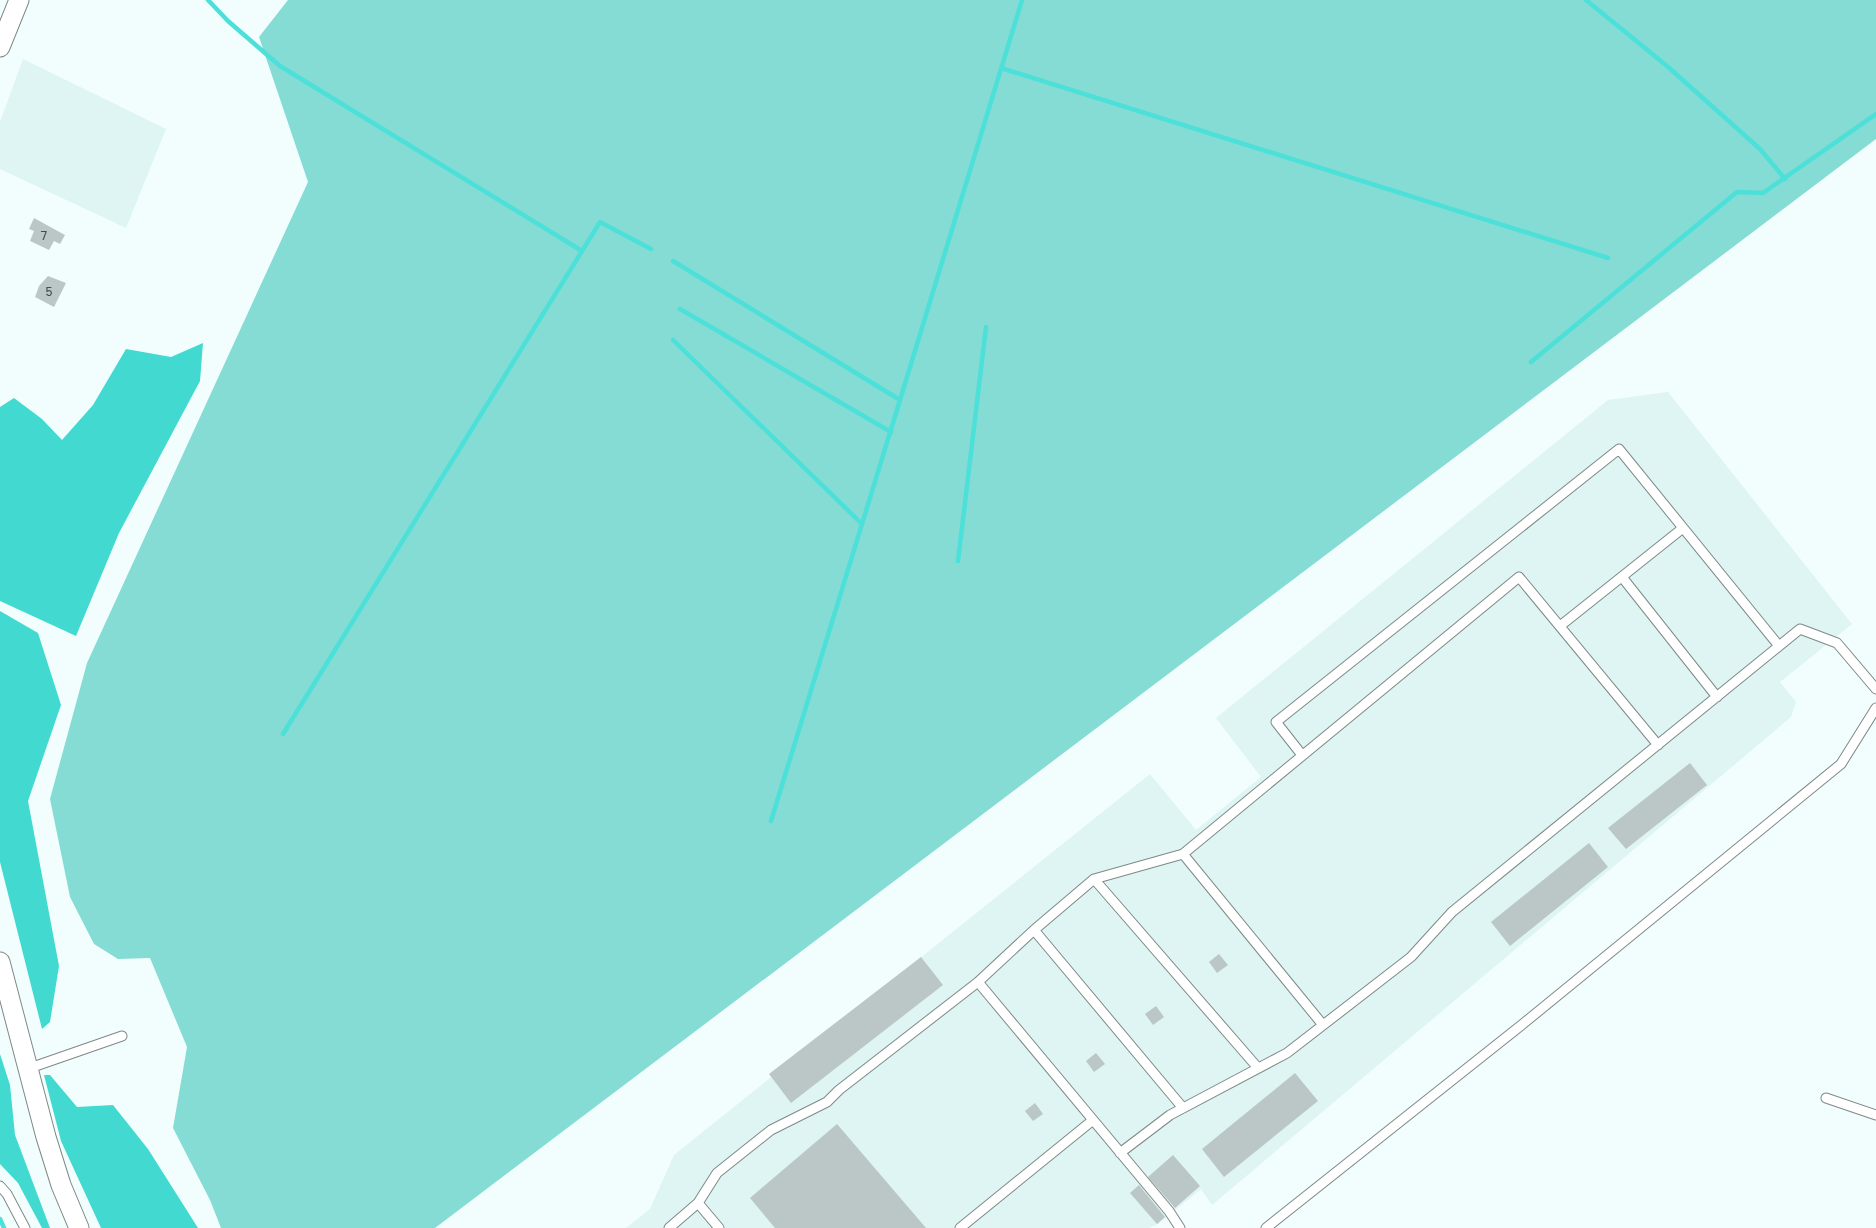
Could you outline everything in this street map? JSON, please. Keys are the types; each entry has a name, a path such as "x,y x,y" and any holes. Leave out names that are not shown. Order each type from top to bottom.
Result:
{"street":[{"path":"0,47 19,0"},
{"path":"0,962 27,1069 61,1185 79,1228"}],"lane":[{"path":"1302,755 1276,722 1619,448 1778,646"},
{"path":"1560,626 1683,528"},
{"path":"669,1228 698,1203 717,1173 770,1130 827,1102 839,1090 978,982 1034,930 1094,879 1183,854 1519,577 1658,745"},
{"path":"1622,577 1717,697"},
{"path":"1120,1153 1170,1115 1286,1053 1411,958 1452,912 1800,629 1837,643 1876,689"},
{"path":"1266,1228 1510,1034 1841,764 1876,708"},
{"path":"1183,854 1323,1025"},
{"path":"1094,879 1258,1068"},
{"path":"1034,930 1183,1108"},
{"path":"978,982 1169,1211 1180,1228"},
{"path":"27,1069 122,1036"},
{"path":"1826,1098 1876,1115"},
{"path":"960,1228 1093,1120"},
{"path":"0,1186 8,1194 25,1228"},
{"path":"698,1203 718,1228"}],"shaded area":[{"path":"288,0 1876,0 1876,139 435,1228 221,1228 210,1200 173,1128 187,1047 150,958 118,959 94,944 70,897 50,799 87,663 308,182 259,37"},
{"path":"23,59 166,129 126,228 0,169 0,122"},
{"path":"203,343 200,381 119,533 76,636 0,601 0,407 14,398 42,419 62,440 93,405 126,349 171,357"},
{"path":"1668,392 1852,624 1780,682 1796,702 1791,717 1212,1205 1201,1189 1158,1224 1149,1228 626,1228 650,1209 674,1155 1150,774 1196,830 1261,777 1216,718 1608,400"},
{"path":"0,611 38,633 61,705 28,801 59,966 50,1022 42,1029 0,862"},
{"path":"0,1054 10,1085 15,1135 50,1228 42,1228 18,1183 0,1164"},
{"path":"44,1075 50,1075 77,1107 113,1105 148,1149 198,1228 101,1228 61,1141"}],"building":[{"path":"34,218 65,235 60,244 54,241 49,250 30,241 34,231 29,229"},
{"path":"48,276 66,283 54,307 35,297 39,286"},
{"path":"1690,763 1707,785 1626,849 1608,828"},
{"path":"1589,843 1608,867 1510,946 1491,922"},
{"path":"1219,954 1228,965 1217,973 1209,962"},
{"path":"921,957 943,985 791,1103 769,1074"},
{"path":"1156,1006 1164,1017 1153,1025 1145,1014"},
{"path":"1096,1053 1105,1064 1094,1072 1086,1061"},
{"path":"1295,1073 1318,1101 1224,1177 1202,1149"},
{"path":"1035,1103 1043,1114 1033,1121 1025,1111"},
{"path":"837,1124 926,1228 775,1228 750,1198"},
{"path":"1173,1155 1200,1186 1175,1208 1148,1177"},
{"path":"1139,1185 1165,1217 1157,1224 1130,1193"}],"waterway":[{"path":"208,0 228,21 280,66 582,251"},
{"path":"673,261 900,400 1022,0"},
{"path":"1586,0 1667,66 1760,149 1785,179"},
{"path":"1001,68 1608,258"},
{"path":"1531,362 1737,192 1763,193 1876,114"},
{"path":"283,734 600,222 651,249"},
{"path":"680,309 891,432"},
{"path":"958,561 986,327"},
{"path":"673,340 862,524"},
{"path":"771,821 900,400"},
{"path":"0,1219 4,1228"}]}
